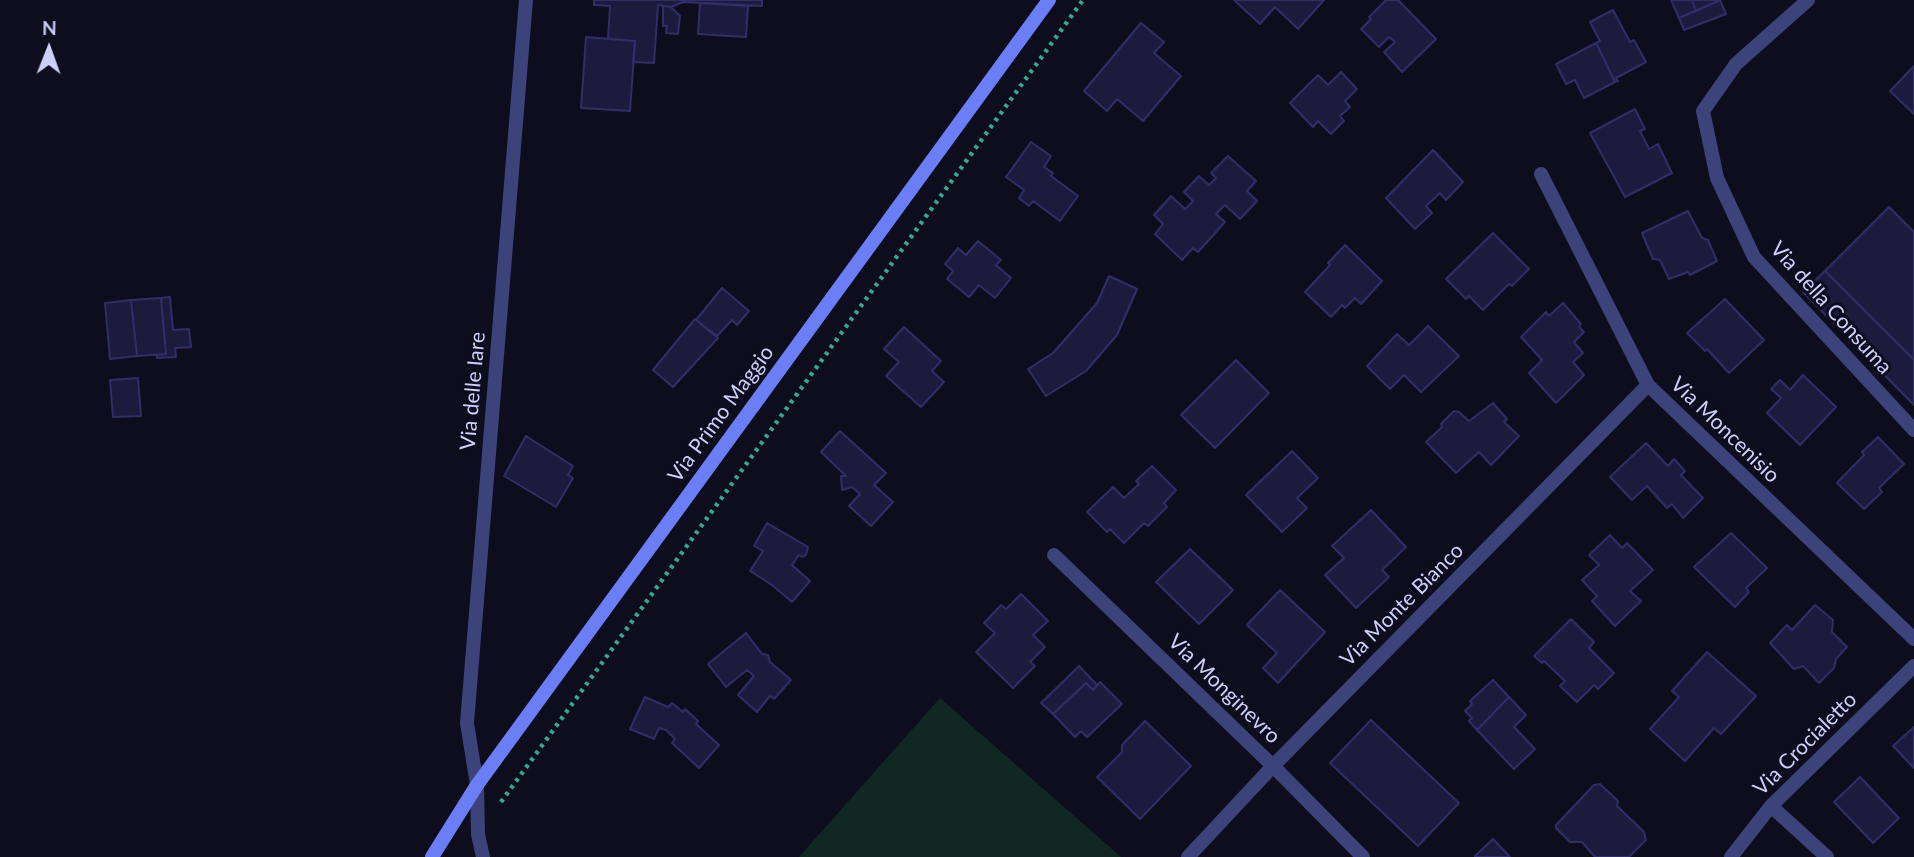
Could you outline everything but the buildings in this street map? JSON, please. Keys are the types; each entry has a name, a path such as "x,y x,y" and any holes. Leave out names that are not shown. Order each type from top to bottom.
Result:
{"street":[{"name":"Via delle Iare","path":"482,857 478,834 477,785 467,723 526,0"},
{"name":"Via Primo Maggio","path":"432,857 477,785 1049,0"},
{"name":"Via della Consuma","path":"1808,0 1736,64 1703,111 1717,178 1754,257 1914,430"},
{"name":"Via Moncenisio","path":"1541,174 1648,385 1914,639"},
{"name":"Via Monte Bianco","path":"1188,857 1273,766 1648,385"},
{"name":"Via Monginevro","path":"1054,555 1273,766 1363,857"},
{"name":"Via Crocialetto","path":"1731,857 1771,806 1914,666"},
{"path":"1771,806 1827,857"}],"path":[{"path":"478,834 1083,0"}],"green space":[{"path":"940,698 1121,857 799,857"}]}
